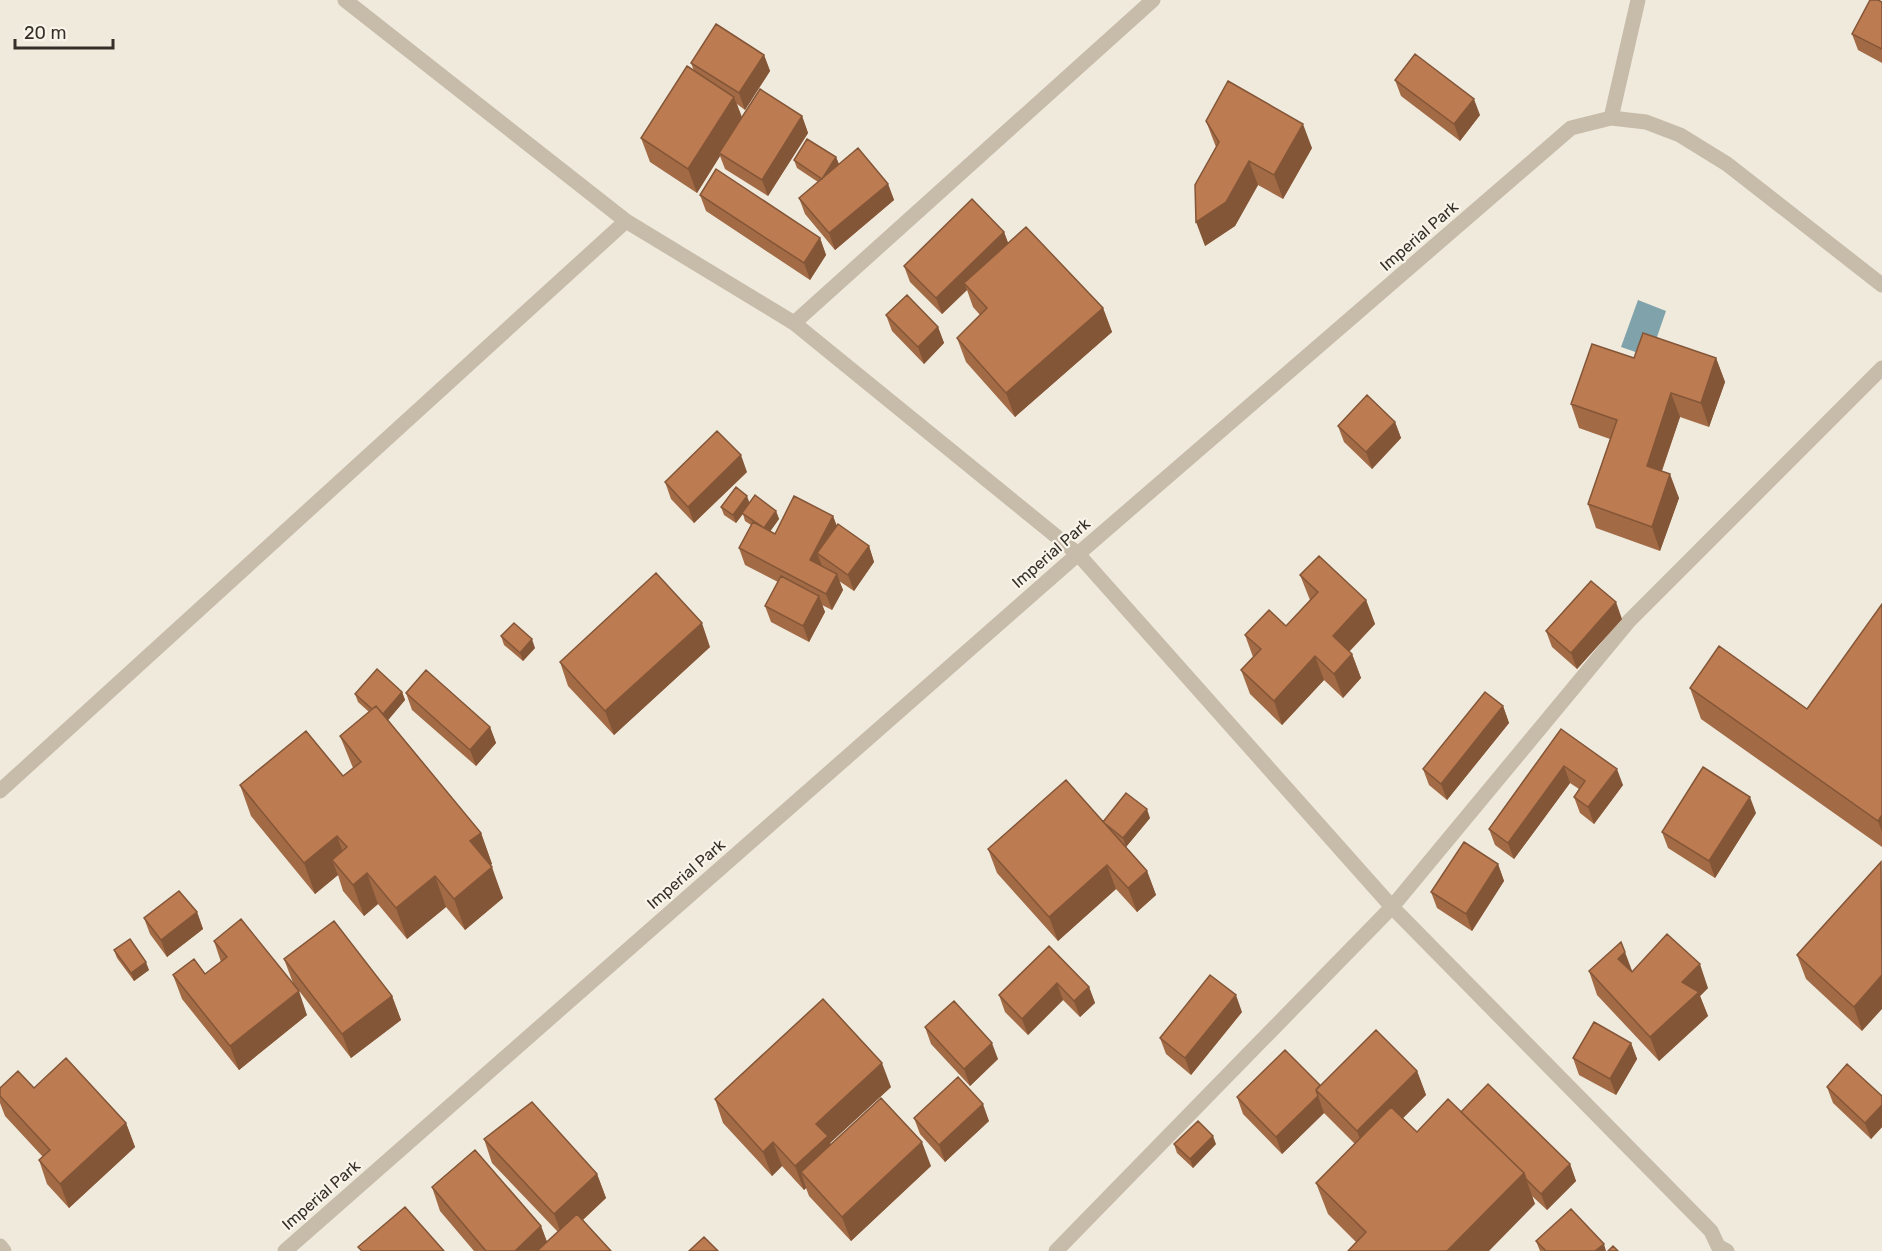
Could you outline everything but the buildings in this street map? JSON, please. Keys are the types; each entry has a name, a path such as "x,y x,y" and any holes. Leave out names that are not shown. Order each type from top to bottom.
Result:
{"street":[{"path":"345,0 626,221 794,323 1078,554 1392,907 1711,1232 1720,1250"},
{"path":"794,323 1153,0"},
{"path":"1611,118 1638,0"},
{"name":"Imperial Park","path":"295,1248 1078,554 1571,128 1611,118 1646,122 1680,135 1718,159 1882,285"},
{"path":"0,791 626,221"},
{"path":"1056,1251 1392,907 1629,621 1882,368"},
{"path":"0,1246 4,1251"}],"water":[{"path":"1638,300 1666,311 1650,357 1621,347"}]}
